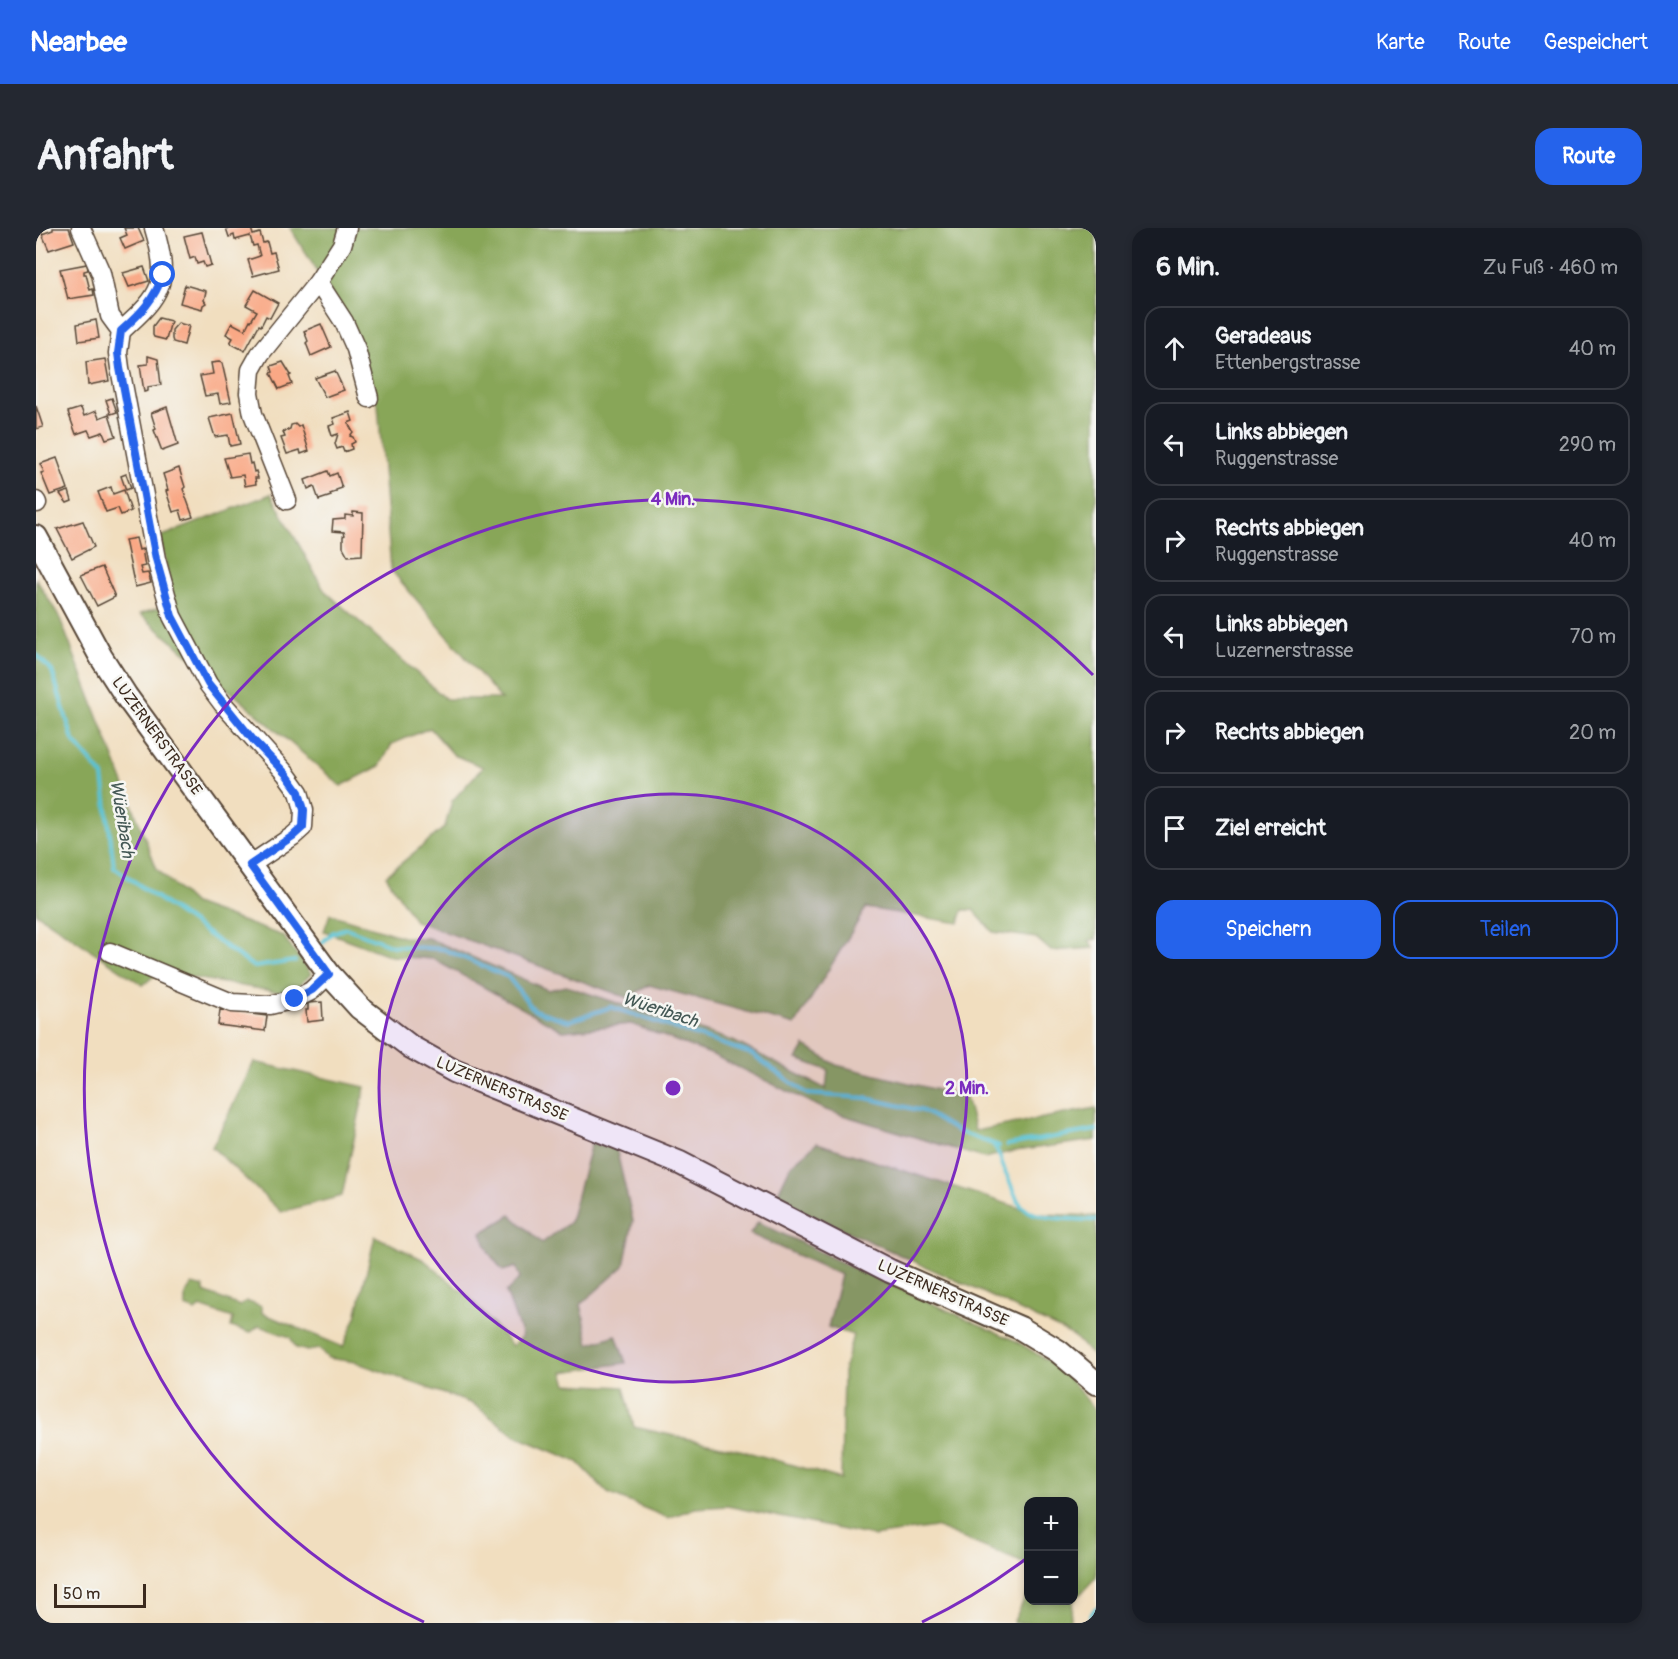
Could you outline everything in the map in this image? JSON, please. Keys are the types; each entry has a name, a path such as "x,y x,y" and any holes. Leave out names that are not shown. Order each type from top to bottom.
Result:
{"main road":[{"name":"LUZERNERSTRASSE","path":"43,540 79,617 126,696 329,974 360,1008 411,1047 454,1071 680,1163 890,1271 1020,1328 1058,1351 1096,1383"}],"street":[{"path":"81,228 101,273 110,316 121,331"},
{"path":"154,228 162,254 163,275 157,293 138,316 121,331 118,353 156,559 172,616 208,684 254,741 286,774 299,792 304,810 303,827 250,865"},
{"path":"287,500 253,414 249,393 251,370 260,354 318,282 342,245 347,228"},
{"path":"318,282 344,322 356,349 369,398"},
{"path":"110,952 232,1003 270,1005 295,999 312,990 329,974"}],"green space":[{"path":"290,228 1096,228 1096,939 1089,940 1094,948 1051,951 1036,938 993,932 973,910 963,910 959,923 866,908 795,1025 649,985 628,998 415,921 386,876 445,827 452,801 483,767 454,755 430,728 392,744 380,766 341,786 140,614 174,603 160,537 271,494 324,590 446,699 501,699 391,570 378,405 347,319"},
{"path":"36,579 59,616 157,869 194,904 283,936 311,974 290,994 159,972 143,985 36,913"},
{"path":"330,914 403,937 428,938 548,990 566,986 733,1041 826,1089 828,1070 797,1059 805,1046 836,1065 966,1097 975,1131 1096,1108 1096,1140 1015,1151 984,1158 826,1110 713,1055 631,1024 563,1031 433,959 391,956 324,931"},
{"path":"254,1062 365,1087 342,1196 281,1212 212,1147"},
{"path":"591,1143 616,1148 633,1221 624,1266 581,1304 589,1344 616,1335 626,1363 563,1372 567,1384 624,1387 634,1427 744,1451 841,1479 843,1372 853,1335 828,1327 841,1275 750,1234 758,1222 849,1266 1016,1341 1061,1369 1096,1411 1096,1577 1078,1597 1078,1497 1024,1497 1024,1563 935,1527 873,1536 727,1506 695,1508 668,1518 608,1493 578,1462 516,1436 473,1404 355,1362 328,1358 319,1349 308,1351 296,1348 290,1337 259,1326 250,1333 231,1327 233,1318 200,1307 195,1311 185,1307 185,1295 192,1284 204,1287 204,1292 240,1306 246,1301 262,1307 262,1313 343,1347 356,1317 375,1236 424,1260 469,1297 512,1346 522,1336 506,1292 520,1278 516,1267 503,1271 489,1253 481,1233 511,1215 542,1243 570,1222"},
{"path":"817,1143 1039,1214 1096,1216 1096,1360 1074,1336 775,1199 791,1165"},
{"path":"1024,1600 1024,1605 1072,1605 1069,1623 1013,1623"}],"building":[{"path":"53,228 69,228 74,242 49,250 42,234"},
{"path":"124,228 138,228 144,241 125,249 120,238 127,235"},
{"path":"226,228 251,228 253,235 260,233 263,243 267,242 270,253 274,252 279,269 253,276 248,260 260,256 257,245 253,246 250,236 235,240 234,235 229,237"},
{"path":"202,232 211,265 205,267 203,262 197,264 195,257 190,259 184,236"},
{"path":"87,264 88,270 84,271 84,274 86,274 90,290 93,289 94,295 68,299 60,269"},
{"path":"144,267 149,281 129,287 123,273"},
{"path":"185,285 206,291 204,300 206,303 202,309 180,303"},
{"path":"255,290 278,303 270,318 266,316 261,326 259,325 245,351 230,343 233,338 226,334 232,323 245,330 251,321 257,311 246,305"},
{"path":"159,318 171,321 166,340 153,335 153,326"},
{"path":"96,320 99,338 79,341 77,324"},
{"path":"178,323 189,326 184,345 173,342 172,339 172,330"},
{"path":"321,324 331,347 311,356 304,331"},
{"path":"148,356 158,359 161,385 148,387 148,391 144,392 140,365 148,364"},
{"path":"105,359 109,381 88,385 86,362"},
{"path":"283,362 291,375 289,376 292,384 279,389 271,373 273,372 271,366"},
{"path":"211,363 222,363 231,402 220,404 218,394 205,396 200,376 213,374"},
{"path":"335,371 344,390 325,397 315,378"},
{"path":"112,398 117,412 111,414 106,400"},
{"path":"36,406 43,427 36,429"},
{"path":"167,407 178,445 162,451 154,430 156,429 151,413"},
{"path":"81,408 84,416 96,411 99,418 109,414 116,436 106,439 103,432 91,436 88,430 76,434 68,412"},
{"path":"350,412 353,421 348,423 353,432 350,436 355,442 351,444 352,449 344,452 342,447 337,449 335,444 338,434 332,436 329,426 335,424 333,418"},
{"path":"233,413 240,444 230,446 228,435 215,437 209,418"},
{"path":"295,424 298,427 301,425 309,451 301,454 300,450 287,454 281,438 285,437 283,432"},
{"path":"248,454 250,464 252,463 258,478 255,478 256,484 245,486 243,475 230,477 224,458"},
{"path":"57,458 68,489 50,495 41,473 44,472 40,464"},
{"path":"179,468 185,487 183,489 193,517 183,520 180,510 173,512 163,474"},
{"path":"328,471 330,476 337,473 342,488 330,494 331,496 319,500 314,486 308,489 305,480"},
{"path":"126,474 131,488 126,490 121,476"},
{"path":"111,487 113,494 124,490 131,511 121,515 118,508 106,512 98,492"},
{"path":"69,491 72,501 67,503 60,494"},
{"path":"353,512 363,513 362,555 348,556 343,547 344,532 332,531 333,520 345,519 345,515 353,516"},
{"path":"83,521 94,547 72,558 57,529"},
{"path":"136,538 139,550 142,549 145,566 140,567 142,574 148,573 151,583 135,587 125,540"},
{"path":"102,567 115,597 97,606 81,575"},
{"path":"322,1002 323,1020 307,1022 308,1003"},
{"path":"220,1010 267,1016 265,1031 218,1025"}],"waterway":[{"name":"Wüeribach","path":"36,654 52,671 73,740 103,776 114,867 254,967 295,961"},
{"name":"Wüeribach","path":"322,943 332,933 346,928 393,946 443,949 508,977 534,1010 569,1021 611,1007 752,1054 807,1094 866,1098 923,1111 957,1131 999,1146"},
{"name":"Wüeribach","path":"1007,1145 1096,1130"},
{"path":"993,1144 1016,1197 1026,1210 1055,1218 1096,1220"},
{"path":"1089,1623 1096,1608"}],"route":[{"path":"163,275 157,293 138,316 121,331 118,353 120,368 156,559 172,616 208,684 254,741 286,774 299,792 304,810 303,827 250,865 329,974 312,990 295,999"}]}
